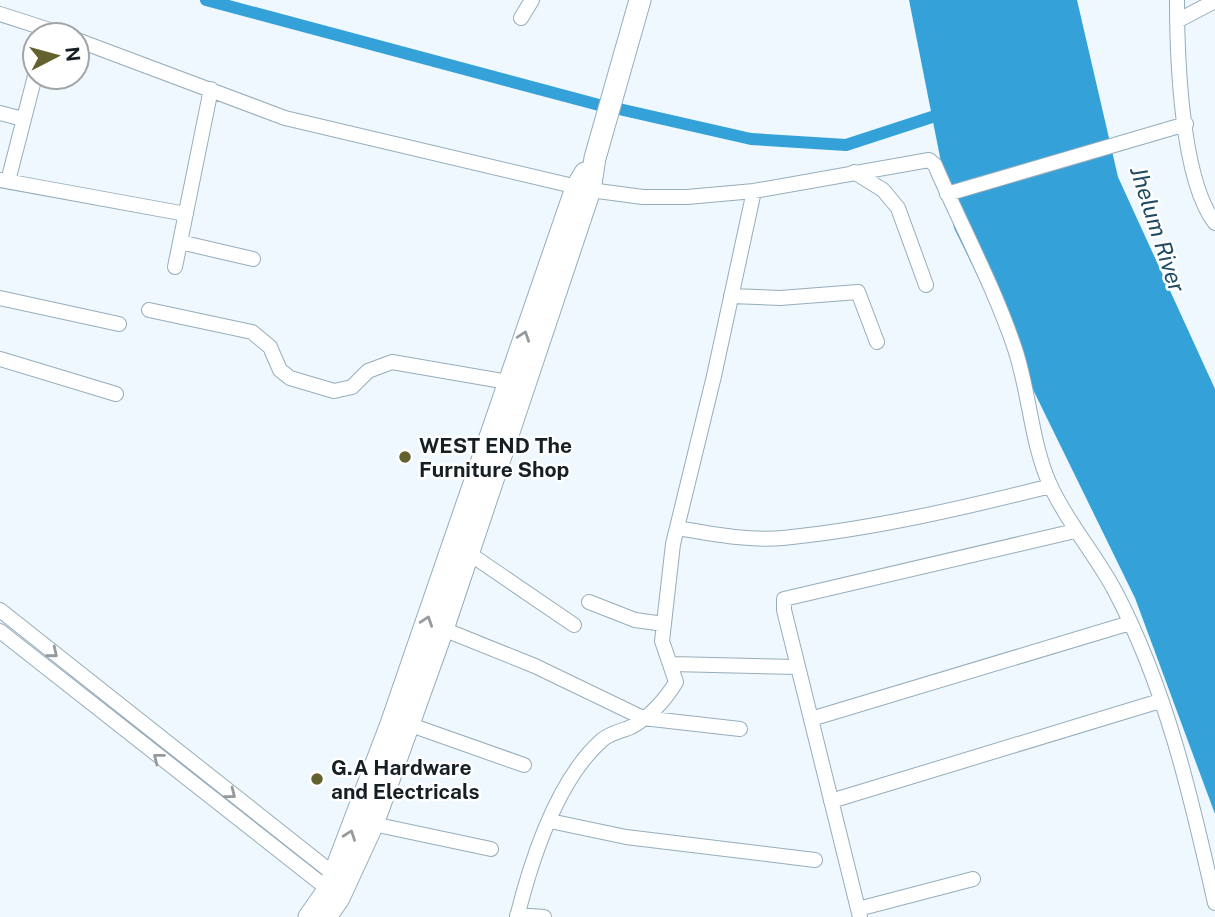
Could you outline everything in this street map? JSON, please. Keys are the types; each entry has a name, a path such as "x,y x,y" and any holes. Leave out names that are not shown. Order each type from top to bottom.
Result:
{"main road":[{"path":"335,899 508,382 595,158 640,0"},
{"path":"309,917 335,899 373,824 443,629 583,189"}],"street":[{"path":"521,18 533,0"},
{"path":"1177,0 1186,124 1198,192 1211,217"},
{"path":"1177,21 1215,1"},
{"path":"0,14 21,22"},
{"path":"91,45 285,118 583,189 643,197 754,191 929,160 952,192 1014,347 1028,390 1040,456 1051,486 1074,531 1114,589 1130,623 1186,775 1215,903"},
{"path":"175,267 211,89"},
{"path":"31,91 4,181 186,214"},
{"path":"0,113 23,119"},
{"path":"952,192 1186,124"},
{"path":"854,172 883,190 898,208 926,285"},
{"path":"544,917 517,916 534,858 580,764 603,739 643,719 674,684 673,664 662,641 677,528 754,191"},
{"path":"1211,217 1215,198"},
{"path":"180,242 253,259"},
{"path":"731,296 780,298 858,292 877,342"},
{"path":"0,298 119,324"},
{"path":"149,310 252,332 270,347 281,370 290,378 334,391 352,387 368,371 392,362 508,382"},
{"path":"0,359 116,394"},
{"path":"677,528 727,537 783,538 955,510 1051,486"},
{"path":"973,879 859,913 783,610 786,597 1074,531"},
{"path":"467,552 575,625"},
{"path":"589,602 635,620 664,624"},
{"path":"0,610 335,899"},
{"path":"811,719 1130,623"},
{"path":"443,629 535,666 643,719 740,729"},
{"path":"0,631 335,899"},
{"path":"673,664 798,667"},
{"path":"831,802 1160,701"},
{"path":"408,724 524,765"},
{"path":"550,821 625,837 815,860"},
{"path":"373,824 491,849"}],"water":[{"path":"909,0 1077,0 1118,177 1215,389 1215,814 1135,598 954,228"}],"waterway":[{"path":"206,0 599,105"},
{"path":"619,109 751,139 846,145 932,117"}],"place":[{"name":"WEST END The Furniture Shop","path":"405,457"},
{"name":"G.A Hardware and Electricals","path":"317,779"}],"water label":[{"name":"Jhelum River","path":"1158,229"}]}
